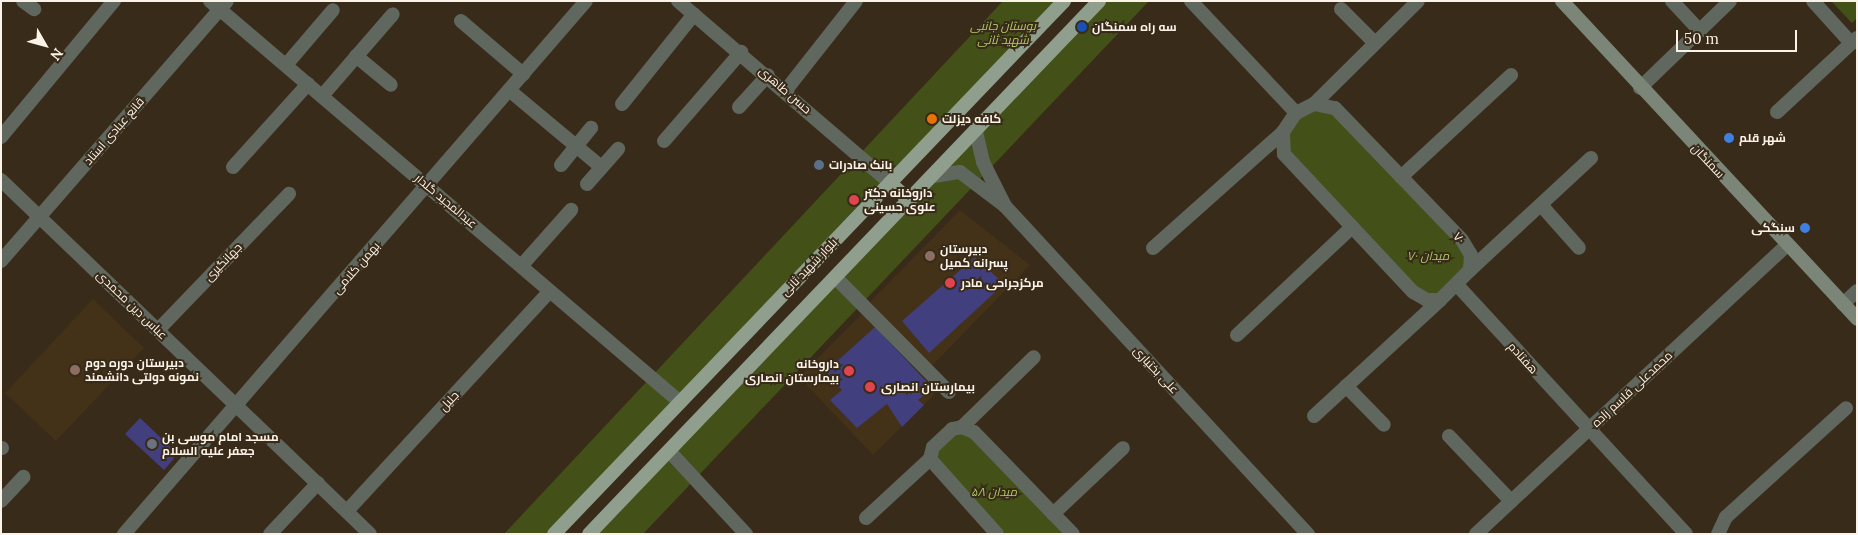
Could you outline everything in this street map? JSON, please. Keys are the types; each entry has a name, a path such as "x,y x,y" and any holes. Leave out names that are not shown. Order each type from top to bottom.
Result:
{"main road":[{"name":"بلوار شهید ثانی","path":"554,534 1064,1"},
{"path":"589,534 837,279 1099,1"},
{"name":"سمنگان","path":"1562,1 1640,88 1857,319"},
{"path":"890,183 910,202"}],"street":[{"path":"1,137 114,1"},
{"name":"بهمن کلامی","path":"124,534 237,406 586,1"},
{"name":"حسن طاهری","path":"678,1 786,90 890,183"},
{"path":"786,90 856,1"},
{"path":"1191,1 1296,113"},
{"path":"1153,248 1283,132 1296,113 1314,104 1418,1"},
{"path":"1672,1 1700,31"},
{"path":"1640,88 1730,1"},
{"path":"1777,112 1854,41 1812,1"},
{"name":"عبدالمجید گلدار","path":"219,4 286,66 522,265 680,402"},
{"name":"قانع عبادی استاد","path":"1,261 219,4"},
{"path":"1341,9 1376,43"},
{"path":"286,66 334,10"},
{"path":"322,96 393,14"},
{"path":"622,104 694,14"},
{"path":"462,21 523,74"},
{"path":"664,141 741,52"},
{"path":"356,56 391,85"},
{"path":"1401,177 1511,74"},
{"path":"739,108 768,75"},
{"path":"233,166 308,84"},
{"path":"509,90 601,167"},
{"name":"۷۰","path":"1314,104 1335,108 1462,240 1471,255 1470,270"},
{"path":"561,165 591,128"},
{"path":"976,131 983,162 1005,206"},
{"path":"1283,132 1284,154 1352,227 1413,292 1440,300"},
{"path":"587,184 618,148"},
{"path":"1314,416 1440,300 1458,286 1470,270 1591,158"},
{"path":"934,176 960,172 1005,206"},
{"name":"عباس دین محمدی","path":"1,180 370,534"},
{"name":"جهانگیری","path":"158,330 289,194"},
{"path":"1541,205 1580,248"},
{"name":"علی بختیاری","path":"1005,206 1308,534"},
{"path":"522,265 570,210"},
{"path":"1237,334 1352,227"},
{"name":"محمدعلی قاسم زاده","path":"1476,534 1787,245"},
{"path":"837,279 949,392"},
{"name":"هفتادم","path":"1458,286 1686,534"},
{"name":"جلیل","path":"347,512 550,291"},
{"path":"1843,304 1857,291"},
{"path":"866,518 930,459 941,436 962,427 1034,357"},
{"path":"1346,386 1384,425"},
{"path":"1718,534 1726,517 1846,408"},
{"path":"962,427 974,432 1073,534"},
{"path":"1449,436 1511,501"},
{"path":"1053,514 1123,448"},
{"path":"670,452 746,534"},
{"path":"930,459 997,534"},
{"path":"1,501 24,477"},
{"path":"270,534 318,483"}],"shaded area":[{"name":"مرکزجراحی مادر","path":"960,210 1030,265 929,369 870,302"},
{"name":"دبیرستان دوره دوم نمونه دولتی دانشمند","path":"93,299 144,348 56,441 5,393"},
{"name":"بیمارستان انصاری","path":"862,314 936,393 873,455 799,377"}],"green space":[{"name":"بوستان جانبی شهید ثانی","path":"1003,1 1064,1 554,534 504,534"},
{"name":"بوستان جانبی شهید ثانی","path":"1098,1 1149,1 643,534 589,534"},
{"path":"1831,1 1857,1 1857,18 1852,23"},
{"name":"میدان ۷۰","path":"1335,108 1471,255 1458,286 1427,300 1284,154 1283,132 1296,113"},
{"name":"میدان ۵۸","path":"962,427 1073,534 997,534 935,469 933,447"}],"building":[{"path":"975,257 1004,284 929,353 902,321"},
{"name":"بیمارستان انصاری","path":"875,327 927,382 919,388 927,393 918,400 924,405 902,427 887,404 857,428 830,400 842,390 824,373"},
{"name":"مسجد امام موسی بن جعفر علیه السلام","path":"140,418 178,454 164,470 125,434"}],"place":[{"name":"سه راه سمنگان","path":"1082,27"},
{"name":"کافه دیزلت","path":"932,119"},
{"name":"شهر قلم","path":"1729,138"},
{"name":"بانک صادرات","path":"819,165"},
{"name":"داروخانه دکتر علوی حسینی","path":"854,200"},
{"name":"سنگکی","path":"1805,228"},
{"name":"دبیرستان پسرانه کمیل","path":"930,256"},
{"name":"مرکزجراحی مادر","path":"950,283"},
{"name":"دبیرستان دوره دوم نمونه دولتی دانشمند","path":"75,370"},
{"name":"داروخانه بیمارستان انصاری","path":"849,371"},
{"name":"بیمارستان انصاری","path":"870,387"},
{"name":"مسجد امام موسی بن جعفر علیه السلام","path":"152,444"}]}
